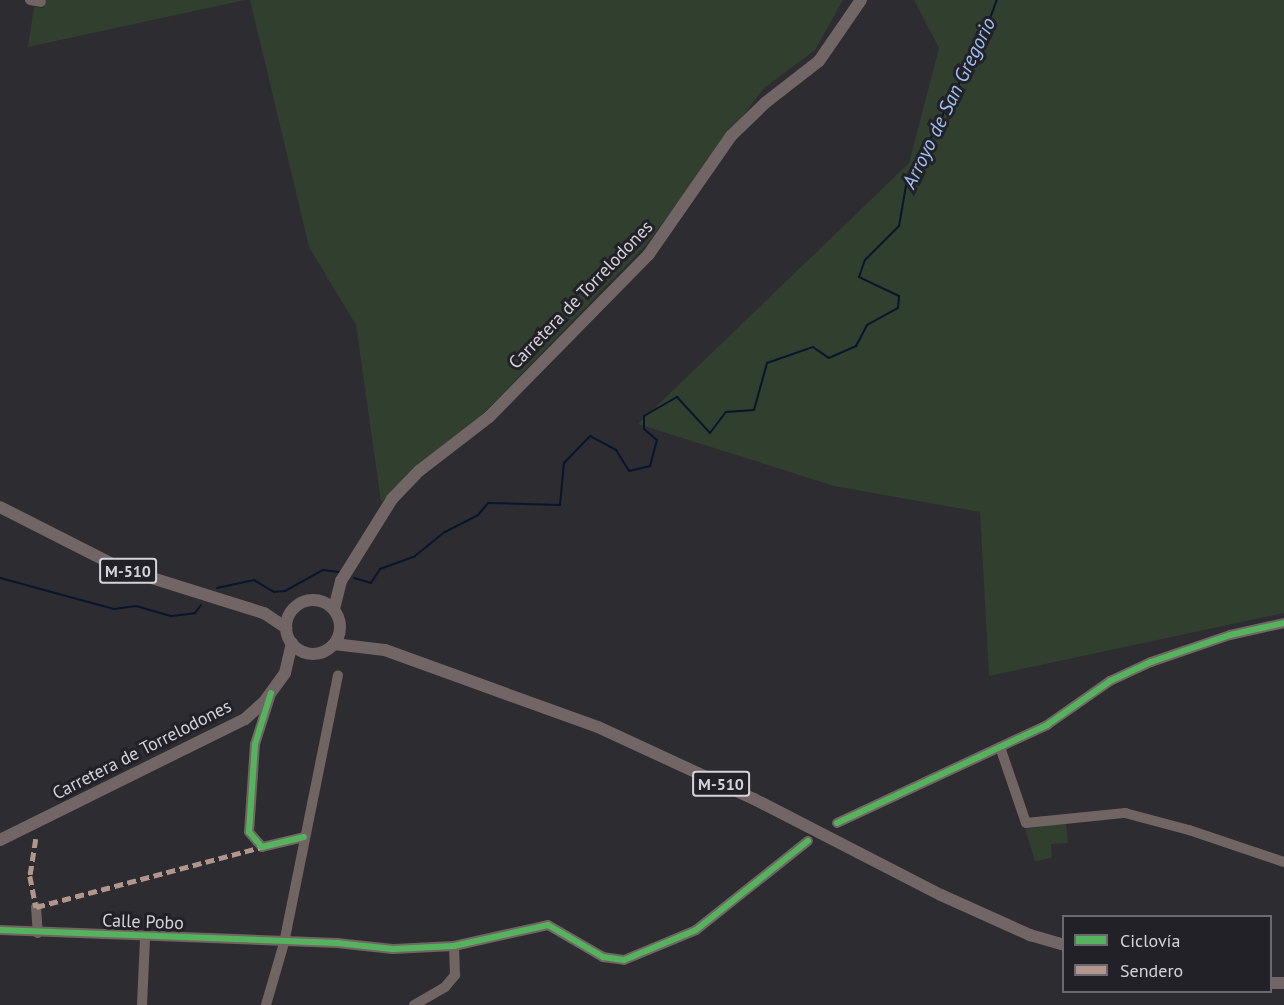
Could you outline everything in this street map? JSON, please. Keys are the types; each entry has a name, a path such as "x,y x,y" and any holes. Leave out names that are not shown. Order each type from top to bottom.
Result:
{"main road":[{"name":"Carretera de Torrelodones","path":"319,600 341,581 392,499 419,471 489,417 648,254 731,136 765,103 819,62 861,0"},
{"name":"M-510","path":"0,507 120,568 264,613 286,628"},
{"name":"Carretera de Torrelodones","path":"334,609 341,581"},
{"name":"M-510","path":"264,613 291,611 309,600 319,600"},
{"path":"319,600 334,609 341,626 334,644"},
{"path":"291,611 286,628 292,643 309,654"},
{"name":"M-510","path":"341,626 369,645 598,727 765,804 941,896 1030,935 1062,944"},
{"name":"Carretera de Torrelodones","path":"285,672 292,643"},
{"name":"M-510","path":"309,654 327,650 334,644 369,645"},
{"name":"Carretera de Torrelodones","path":"0,840 216,736 256,711 285,672 309,654"}],"street":[{"path":"837,823 1047,725 1110,681 1152,662 1230,635 1284,623"},
{"path":"266,1005 284,943 338,675"},
{"path":"271,693 255,744 249,832 262,847 304,837"},
{"path":"1000,747 1026,823 1125,813 1189,830 1284,862"},
{"name":"Calle Pobo","path":"0,930 145,938 338,943 393,949 454,946 549,925 603,957 624,960 696,930 808,841"},
{"path":"36,907 38,933"},
{"path":"142,1005 145,938"},
{"path":"414,1005 445,987 455,975 454,946"}],"green space":[{"path":"45,0 245,0 28,47 34,7 44,8"},
{"path":"250,0 843,0 815,50 764,88 646,245 480,417 381,502 356,325 309,247"},
{"path":"914,0 1284,0 1284,613 989,676 980,512 834,486 638,424 909,163 939,48"},
{"path":"1066,823 1068,843 1051,844 1052,858 1035,861 1025,829"}],"waterway":[{"name":"Arroyo de San Gregorio","path":"354,578 371,583 380,569 415,556 445,532 478,515 488,503 560,505 564,463 590,436 616,450 629,471 650,466 657,440 644,429 644,416 677,397 710,433 726,412 754,410 767,363 813,347 829,358 856,346 867,325 898,308 899,296 859,277 865,260 899,226 906,186 984,35 997,0"},
{"name":"Arroyo de San Gregorio","path":"217,588 254,580 274,592 285,591 323,570 339,572"},
{"name":"Arroyo de San Gregorio","path":"0,578 114,609 136,606 172,616 195,613 201,605"}],"marked path":[{"path":"36,839 30,876 36,907 262,847"}],"cycle path":[{"path":"837,823 1047,725 1110,681 1151,662 1230,635 1284,623"},
{"path":"271,693 255,744 249,832 262,847 304,837"},
{"path":"0,930 337,943 393,949 454,946 548,925 603,957 624,960 696,930 808,841"}]}
